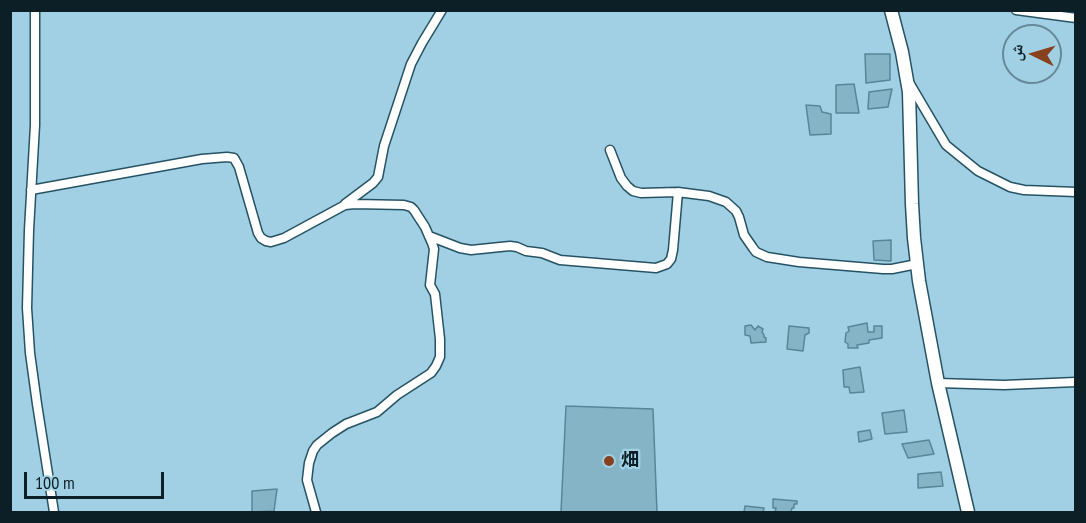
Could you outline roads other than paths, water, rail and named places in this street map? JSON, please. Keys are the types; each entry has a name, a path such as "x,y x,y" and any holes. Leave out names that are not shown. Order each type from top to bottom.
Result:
{"street":[{"path":"35,10 35,104 27,279 28,328 54,513"},
{"path":"31,190 202,159 231,157 237,161 242,174 261,238 271,242 284,238 345,205 378,177 384,146 411,64 442,10"},
{"path":"891,10 907,78 917,264 938,383 968,513"},
{"path":"1016,10 1054,13 1076,18"},
{"path":"907,78 946,145 978,171 1024,190 1076,192"},
{"path":"610,150 621,178 633,191 678,192 709,196 726,202 739,217 744,235 756,252 799,262 876,269 892,269 917,264"},
{"path":"429,236 471,250 510,246 542,253 560,260 656,268 667,264 674,250 678,192"},
{"path":"316,513 307,480 309,463 317,445 346,424 377,412 430,372 440,357 435,294 430,285 434,249 421,219 411,207 404,205 345,205"},
{"path":"938,383 1004,385 1076,382"}],"place":[{"name":"畑","path":"609,461"}]}
